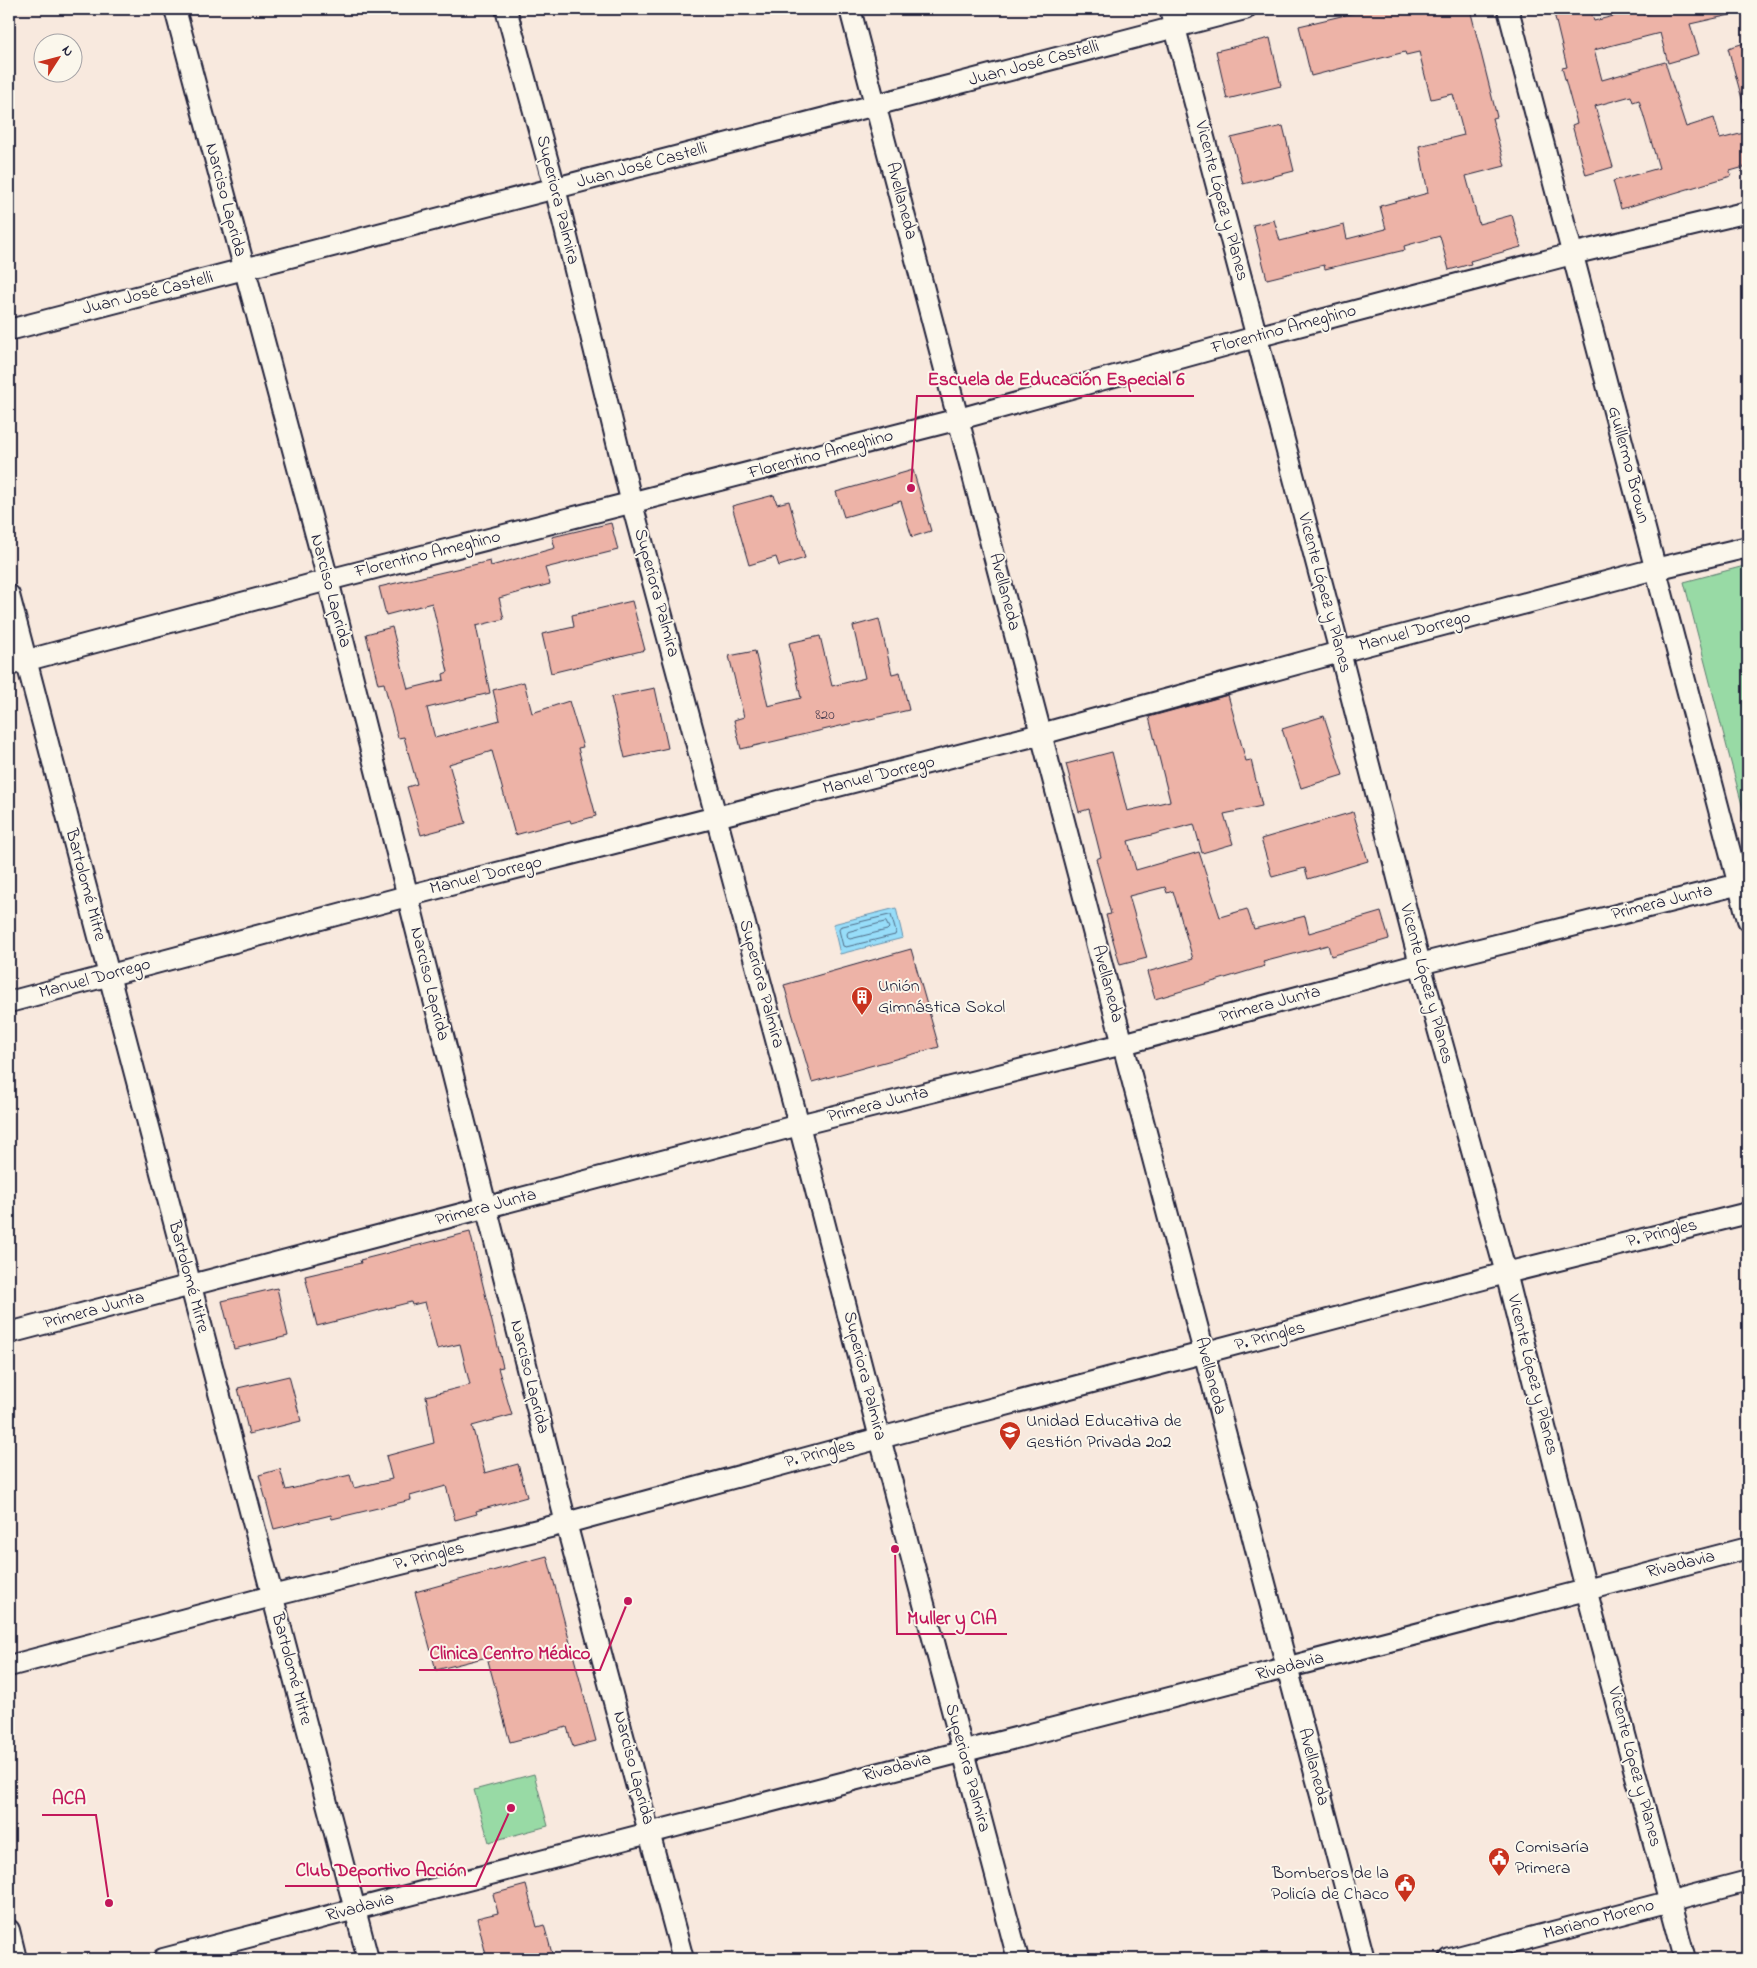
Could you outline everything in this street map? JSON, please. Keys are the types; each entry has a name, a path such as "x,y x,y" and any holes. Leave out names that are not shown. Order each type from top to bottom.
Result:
{"street":[{"name":"Narciso Laprida","path":"175,9 328,580 485,1209 566,1523 651,1833 683,1959"},
{"name":"Superiora Palmira","path":"506,9 555,188 632,504 799,1125 1018,1959"},
{"name":"Avellaneda","path":"850,9 1364,1959"},
{"name":"Juan José Castelli","path":"9,330 876,105 1173,18 1245,9"},
{"name":"Guillermo Brown","path":"1508,9 1655,569 1744,883 1748,920"},
{"name":"Vicente López y Planes","path":"1173,18 1420,964 1506,1274 1586,1589 1685,1959"},
{"name":"Florentino Ameghino","path":"17,663 328,580 632,504 959,419 1256,337 1572,254 1748,212"},
{"name":"Manuel Dorrego","path":"9,1002 407,896 1041,734 1340,652 1748,546"},
{"name":"Bartolomé Mitre","path":"9,595 17,663 109,976 368,1959"},
{"name":"Primera Junta","path":"9,1333 799,1125 1123,1044 1420,964 1744,883"},
{"name":"P. Pringles","path":"9,1666 272,1596 566,1523 880,1438 1506,1274 1748,1213"},
{"name":"Rivadavia","path":"163,1959 1748,1548"},
{"name":"Mariano Moreno","path":"1450,1959 1748,1881"},
{"path":"9,1930 16,1959"}],"green space":[{"path":"1748,565 1748,828 1684,582"},
{"path":"534,1774 548,1826 489,1842 474,1790"}],"water":[{"path":"896,908 903,938 840,954 833,924"}],"building":[{"path":"1353,9 1470,9 1497,117 1492,118 1505,166 1466,176 1479,224 1512,215 1521,247 1470,261 1471,264 1449,270 1440,236 1404,246 1405,250 1325,269 1324,265 1267,279 1253,225 1274,220 1280,241 1344,225 1347,239 1386,229 1380,206 1428,193 1419,146 1464,135 1453,94 1431,99 1419,52 1406,55 1405,52 1311,76 1299,26 1354,13"},
{"path":"1553,9 1590,9 1594,21 1641,9 1643,15 1664,9 1729,9 1730,15 1690,24 1699,54 1668,63 1660,33 1594,50 1602,80 1665,62 1686,127 1714,118 1720,139 1748,132 1748,166 1730,171 1731,176 1621,209 1613,181 1659,168 1639,100 1633,102 1631,96 1595,106 1613,167 1586,175 1572,125 1577,123 1562,68 1567,67"},
{"path":"1270,38 1281,86 1227,99 1216,51"},
{"path":"1748,42 1748,105 1744,106 1728,48"},
{"path":"1283,126 1294,171 1243,184 1231,138"},
{"path":"913,470 931,531 912,537 901,501 844,517 836,492"},
{"path":"774,495 777,504 789,501 805,558 779,566 776,557 749,565 732,506"},
{"path":"611,523 618,550 545,568 550,584 499,598 504,619 476,626 490,693 427,708 435,738 500,720 493,690 524,682 532,713 569,701 583,747 578,748 596,816 571,823 570,820 515,835 492,751 449,764 466,823 421,835 407,787 417,784 404,737 398,738 384,683 378,684 366,634 392,627 408,689 444,680 443,674 448,672 432,603 386,615 379,587 490,561 491,566 555,548 552,537"},
{"path":"632,601 645,650 551,673 542,634 574,627 572,615"},
{"path":"879,619 892,674 900,672 909,710 741,749 734,720 744,717 729,656 755,651 768,706 801,698 789,643 820,636 832,686 865,678 853,626"},
{"path":"655,688 668,748 625,758 611,697"},
{"path":"1228,695 1246,761 1251,760 1262,806 1224,814 1233,844 1202,853 1194,824 1128,841 1136,870 1199,852 1220,917 1247,909 1254,929 1305,916 1309,933 1381,912 1389,939 1331,956 1328,945 1263,962 1265,966 1155,999 1147,972 1193,959 1173,891 1167,893 1165,887 1129,896 1147,958 1120,965 1106,915 1111,914 1096,859 1101,857 1089,809 1079,812 1066,764 1112,752 1127,811 1170,801 1149,717"},
{"path":"1324,716 1343,775 1301,788 1282,729"},
{"path":"1353,812 1368,861 1308,879 1305,868 1272,877 1261,839"},
{"name":"Unión Gimnástica Sokol","path":"911,949 939,1047 812,1082 784,985"},
{"path":"470,1232 503,1367 498,1368 512,1415 472,1426 485,1473 518,1464 527,1497 476,1511 477,1514 455,1520 446,1486 410,1496 411,1500 332,1519 331,1515 274,1529 259,1475 280,1469 286,1490 350,1475 354,1488 392,1479 386,1456 434,1443 426,1396 470,1385 460,1344 437,1349 425,1302 412,1305 411,1302 317,1326 305,1276 361,1263 360,1260"},
{"path":"277,1288 288,1336 234,1349 222,1301"},
{"path":"289,1376 301,1421 249,1434 238,1388"},
{"path":"547,1556 596,1741 573,1747 567,1727 510,1742 487,1657 436,1670 415,1592"},
{"path":"526,1885 537,1927 544,1925 553,1957 543,1959 487,1959 477,1918 498,1913 493,1894"}],"place":[{"name":"Escuela de Educación Especial 6","path":"911,488"},
{"name":"Unión Gimnástica Sokol","path":"862,1016"},
{"name":"Unidad Educativa de Gestión Privada 202","path":"1010,1451"},
{"name":"Muller y CIA","path":"895,1549"},
{"name":"Clinica Centro Médico","path":"628,1601"},
{"name":"Club Deportivo Acción","path":"511,1808"},
{"name":"Comisaría Primera","path":"1499,1877"},
{"name":"ACA","path":"109,1903"},
{"name":"Bomberos de la Policía de Chaco","path":"1405,1903"}]}
